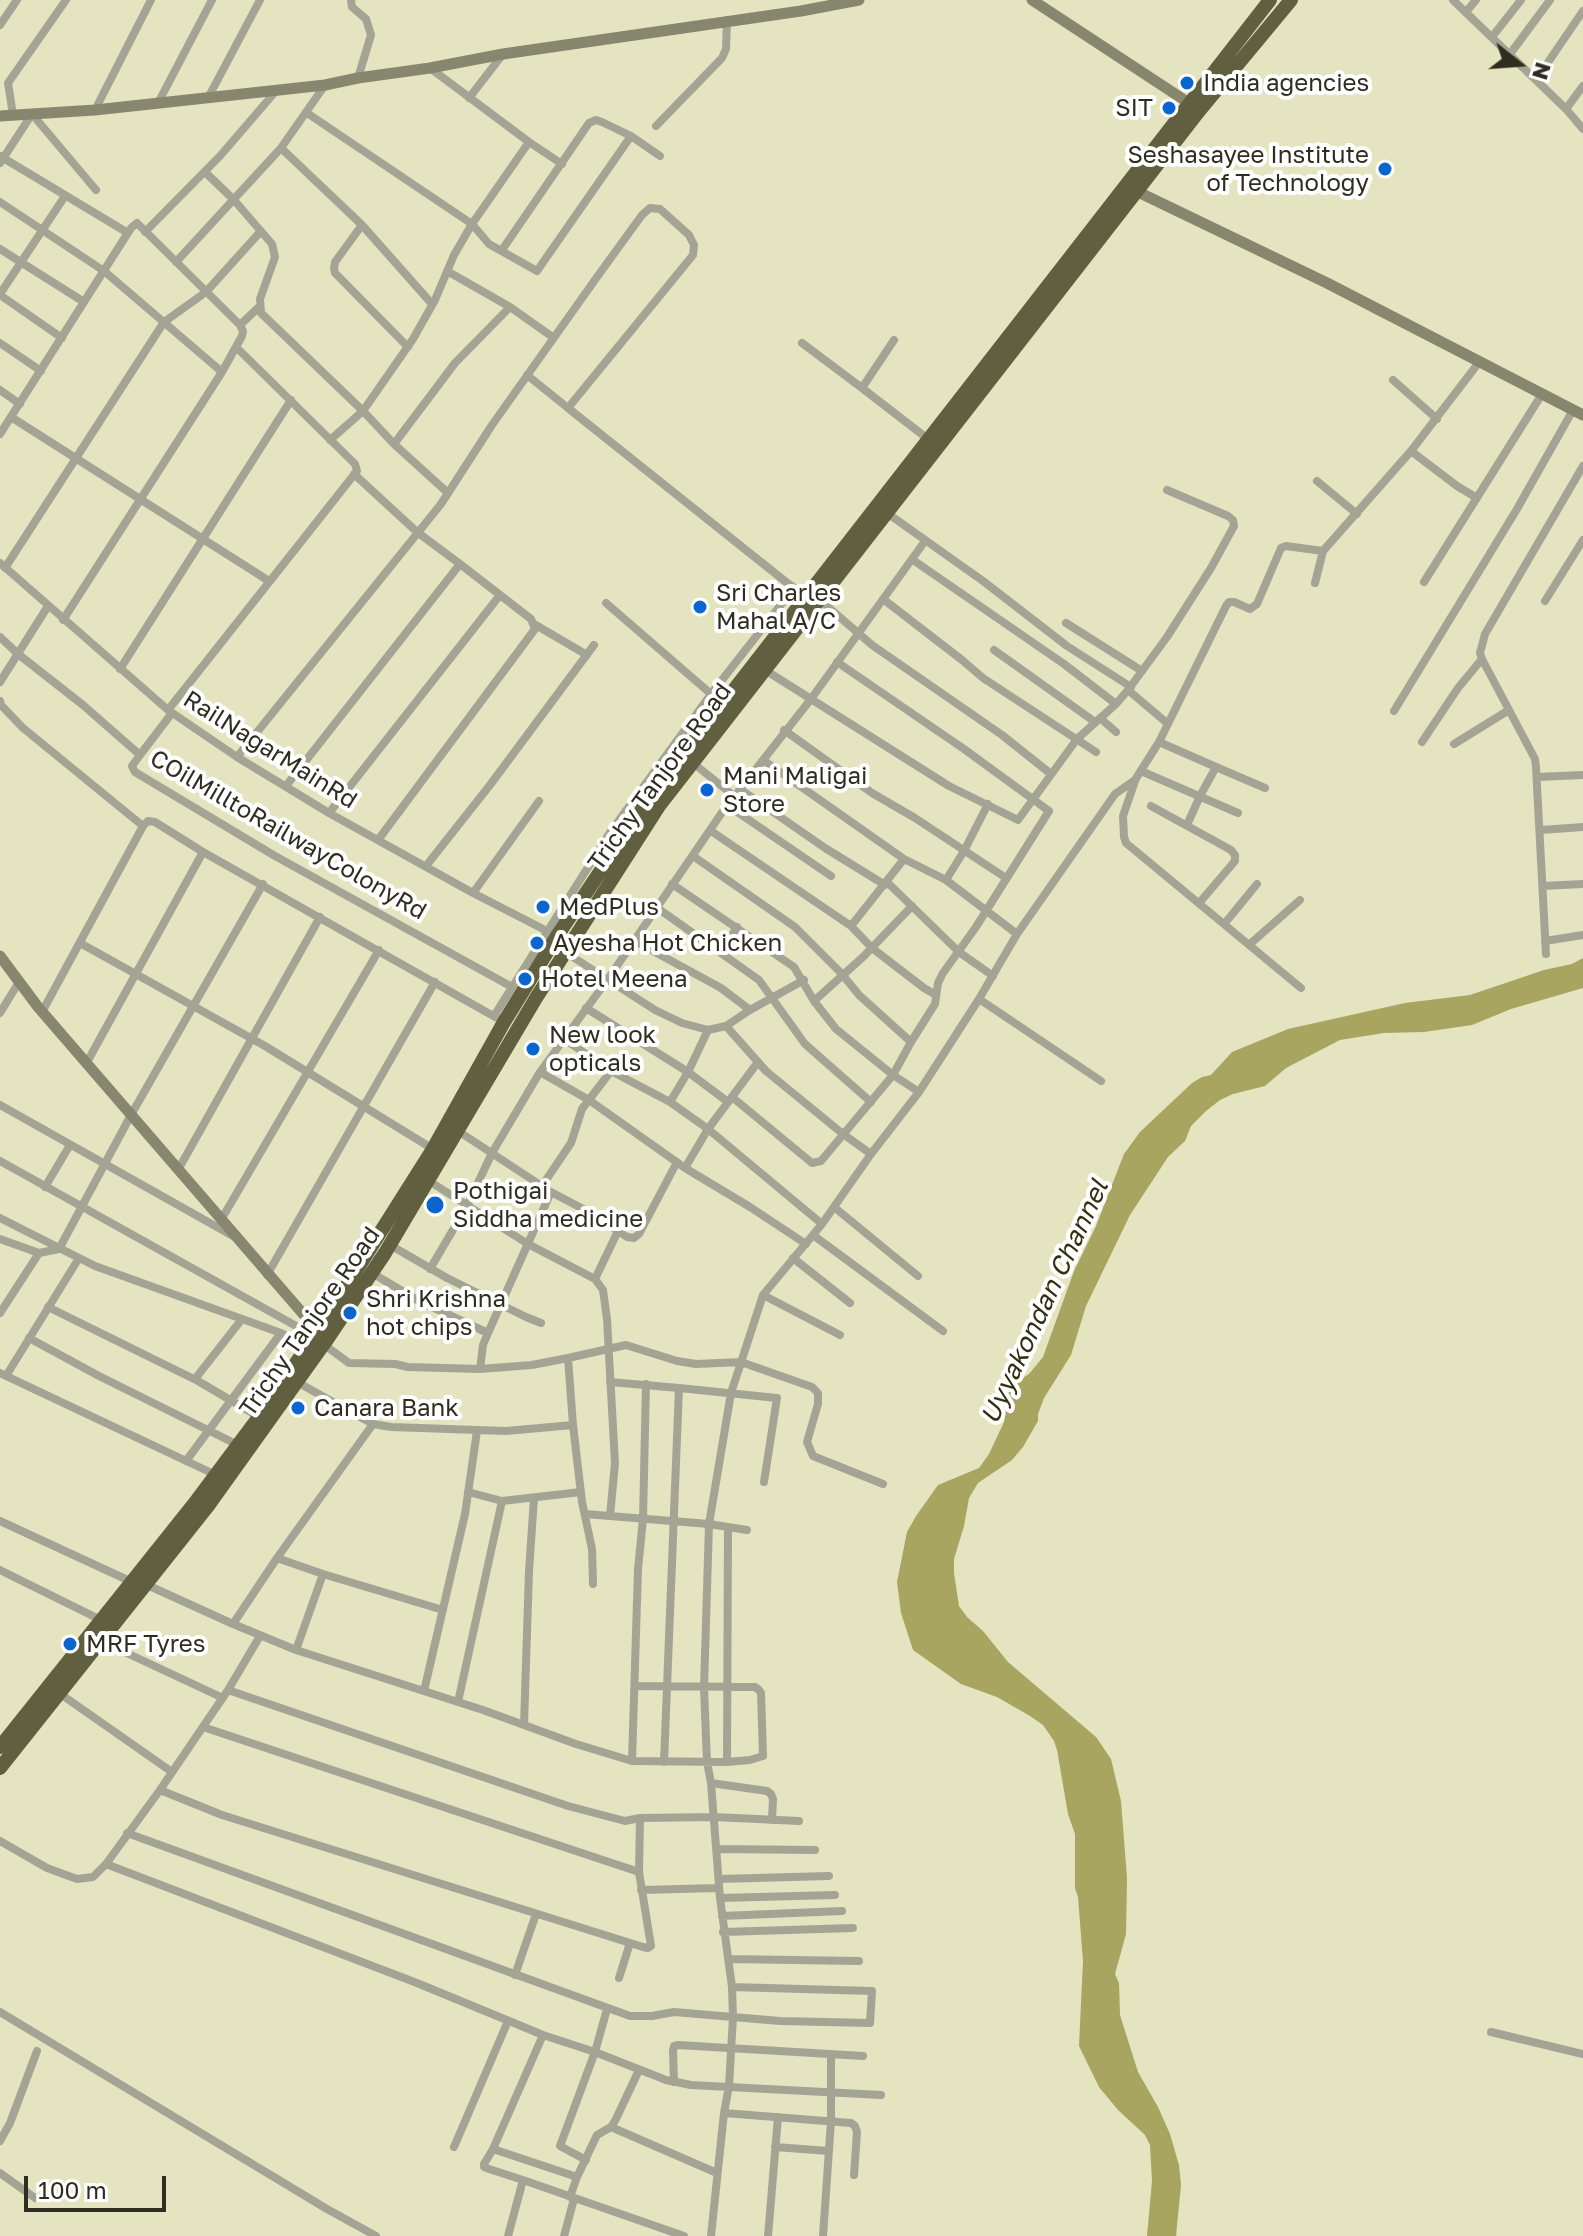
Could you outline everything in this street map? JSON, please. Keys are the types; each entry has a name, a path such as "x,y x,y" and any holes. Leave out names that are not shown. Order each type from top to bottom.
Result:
{"highway":[{"name":"Trichy Tanjore Road","path":"0,1768 101,1641 238,1445 372,1273 565,952 659,806 765,670 807,595 887,513 1136,191 1270,0"},
{"name":"Trichy Tanjore Road","path":"2,1741 101,1620 208,1506 297,1382 318,1340 433,1149 499,1019 649,799 928,439 1194,107 1291,0"}],"main road":[{"path":"6,116 95,110 325,85 503,54 859,0"},
{"path":"1032,0 1194,107"},
{"path":"1136,191 1327,283 1578,412"},
{"path":"2,961 86,1064 237,1238 318,1340"}],"street":[{"path":"0,25 17,0"},
{"path":"6,116 10,103 4,80 66,0"},
{"path":"95,110 151,0"},
{"path":"158,103 212,0"},
{"path":"208,98 260,0"},
{"path":"351,0 352,7 366,19 371,35 358,78"},
{"path":"1453,0 1583,129"},
{"path":"1466,12 1476,0"},
{"path":"1492,37 1521,0"},
{"path":"1510,54 1550,0"},
{"path":"1536,80 1583,11"},
{"path":"656,126 722,58 726,49 727,20"},
{"path":"469,98 503,54"},
{"path":"430,68 562,164"},
{"path":"176,262 281,148 325,85"},
{"path":"1566,109 1583,86"},
{"path":"145,232 205,172 276,91"},
{"path":"0,99 10,103"},
{"path":"307,113 472,224 489,244 537,271 631,136"},
{"path":"96,190 32,114 1,159 128,233"},
{"path":"502,250 589,123 596,120 602,122 631,136 660,156"},
{"path":"330,440 363,411 408,347 472,224 529,142"},
{"path":"281,148 362,225 432,304"},
{"path":"205,172 234,200 276,252 259,307 240,325"},
{"path":"62,338 0,295 65,196"},
{"path":"0,202 104,271 222,372"},
{"path":"237,757 448,493 492,425 642,215 650,208 660,209 689,235 694,245 693,255 568,408"},
{"path":"0,434 137,223 240,325 242,336 222,372 63,620"},
{"path":"362,225 335,262 334,269 408,347"},
{"path":"3,566 164,322 206,292 261,231"},
{"path":"0,249 84,302"},
{"path":"447,271 510,307 554,338"},
{"path":"259,307 261,313 394,444 448,493"},
{"path":"394,444 448,371 510,307"},
{"path":"862,388 894,340"},
{"path":"0,343 41,371"},
{"path":"802,343 928,439"},
{"path":"140,755 269,581 357,471 355,464 236,347"},
{"path":"1315,583 1323,551 1411,451 1480,361"},
{"path":"527,375 872,645 1002,735 1051,774"},
{"path":"1393,380 1437,419"},
{"path":"0,390 20,404"},
{"path":"1424,582 1542,394"},
{"path":"120,669 291,400"},
{"path":"1394,711 1578,412"},
{"path":"11,417 269,581"},
{"path":"1411,451 1477,498"},
{"path":"1546,954 1535,759 1482,659 1482,644 1583,466"},
{"path":"354,474 417,532 534,624 587,655"},
{"path":"1317,481 1357,514"},
{"path":"765,670 949,786 1018,820 1077,739 1130,688 1167,637 1234,526 1228,516 1167,490"},
{"path":"887,513 1067,646 1130,688 1167,723"},
{"path":"1545,601 1583,540"},
{"path":"430,1269 467,1206 492,1153 540,1072 727,805 811,699 925,541"},
{"path":"1301,988 1126,843 1123,816 1135,780 1159,742 1229,602 1250,609 1257,604 1281,548 1296,546 1323,551"},
{"path":"913,560 1064,664 1116,704"},
{"path":"286,786 460,564"},
{"name":"RailNagarMainRd","path":"3,566 170,711 237,757 329,813 547,931"},
{"path":"329,813 500,595"},
{"path":"42,1012 148,821 155,822 499,1019 512,987 611,831 711,694 807,595"},
{"path":"883,599 983,678 1096,752"},
{"path":"606,603 711,694"},
{"path":"0,682 48,606"},
{"path":"1066,623 1142,671"},
{"path":"378,840 533,633 534,624"},
{"name":"COilMilltoRailwayColonyRd","path":"0,637 140,755 132,766 135,772 275,856 512,987"},
{"path":"426,866 594,645"},
{"path":"994,650 1116,732"},
{"path":"1422,742 1450,698 1482,659"},
{"path":"586,1008 730,1100 812,1163 821,1161 893,1075 937,999 938,983 1049,811 837,662"},
{"path":"0,701 23,728 143,826"},
{"path":"1454,744 1509,710"},
{"path":"784,730 872,793 1006,878"},
{"path":"1159,742 1265,788"},
{"path":"763,760 904,859 946,880 1017,934"},
{"path":"693,763 886,884 959,952 993,976"},
{"path":"1187,825 1216,767"},
{"path":"1141,771 1238,813"},
{"path":"1537,777 1583,775"},
{"path":"711,2236 729,2086 733,2017 707,1762 704,1688 709,1524 731,1393 763,1295 822,1224 919,1092 1017,934 1115,794 1135,780"},
{"path":"473,893 539,801"},
{"path":"946,880 988,804"},
{"path":"727,805 831,876"},
{"path":"1151,806 1235,855 1235,861 1200,902"},
{"path":"1541,830 1583,827"},
{"path":"711,831 851,926 872,948 936,995"},
{"path":"86,1064 203,852"},
{"path":"693,856 795,927 859,995 911,1042"},
{"path":"851,926 904,859"},
{"path":"0,1239 39,1253 59,1249 131,1115 263,884"},
{"path":"672,884 794,967 814,1001 836,1029 919,1092"},
{"path":"1225,923 1257,884"},
{"path":"1543,886 1583,884"},
{"path":"1250,944 1300,900"},
{"path":"814,1001 912,906"},
{"path":"656,907 759,980 805,1044 871,1102"},
{"path":"178,1170 320,917"},
{"path":"721,953 737,927"},
{"path":"1545,941 1583,935"},
{"path":"633,940 721,988 750,1010"},
{"path":"80,943 252,1039 433,1149"},
{"path":"221,1220 379,950"},
{"path":"565,952 655,1010 682,1023 708,1030 726,1026 804,980"},
{"path":"0,1013 19,982"},
{"path":"267,1275 435,982"},
{"path":"979,999 1101,1081"},
{"path":"726,1026 766,1071 871,1154"},
{"path":"670,1102 708,1030"},
{"path":"564,1039 611,1071 670,1102 708,1129 822,1224"},
{"path":"685,1168 708,1129 758,1062"},
{"path":"542,1186 571,1143 578,1115 611,1071"},
{"path":"540,1072 589,1100 685,1168 806,1244"},
{"path":"0,1105 237,1238"},
{"path":"458,1131 551,1192 627,1237 634,1238 677,1162"},
{"path":"45,1187 70,1145"},
{"path":"0,1161 318,1340 349,1363 480,1369 532,1365 626,1345 696,1364 741,1362 812,1387 818,1393 818,1404 807,1442 813,1456 883,1484"},
{"path":"429,1181 528,1244 595,1279 603,1290 615,1463 610,1516"},
{"path":"480,1369 483,1345 551,1192"},
{"path":"834,1207 918,1276"},
{"path":"0,1218 95,1266 281,1333 318,1340"},
{"path":"595,1279 618,1231"},
{"path":"813,1235 943,1331"},
{"path":"390,1245 430,1269 541,1323"},
{"path":"0,1313 39,1253"},
{"path":"79,1258 3,1374 216,1475"},
{"path":"793,1258 850,1303"},
{"path":"372,1273 419,1301 488,1333"},
{"path":"763,1295 840,1335"},
{"path":"48,1307 195,1379 259,1417"},
{"path":"195,1379 242,1319"},
{"path":"186,1461 281,1333"},
{"path":"29,1338 238,1445"},
{"path":"568,1358 581,1492 592,1549 593,1584"},
{"path":"297,1382 373,1424 391,1427 506,1431 573,1425"},
{"path":"610,1382 777,1398 764,1482"},
{"path":"632,1761 646,1384"},
{"path":"664,1762 679,1388"},
{"path":"233,1624 373,1424"},
{"path":"424,1691 465,1514 477,1431"},
{"path":"468,1492 502,1501 581,1492"},
{"path":"524,1725 534,1498"},
{"path":"458,1702 502,1501"},
{"path":"585,1514 747,1530"},
{"path":"0,1521 296,1650 632,1761 727,1762 760,1759 764,1752 759,1690 755,1687 635,1686"},
{"path":"727,1762 728,1527"},
{"path":"277,1558 443,1610"},
{"path":"0,1570 101,1620"},
{"path":"296,1650 323,1574"},
{"path":"0,1841 47,1868 77,1879 93,1877 160,1790 226,1694 260,1636"},
{"path":"101,1641 226,1694 568,1806 625,1821 714,1817 799,1821"},
{"path":"59,1693 172,1772"},
{"path":"203,1727 639,1872"},
{"path":"711,1783 771,1794 772,1820"},
{"path":"160,1790 222,1815 648,1948 651,1946 639,1872 640,1818"},
{"path":"127,1833 630,2016 674,2012 780,2021 870,2023 872,1991 732,1987"},
{"path":"717,1849 815,1850"},
{"path":"106,1864 417,1983 543,2035 674,2082 881,2095"},
{"path":"641,1890 719,1888 829,1876"},
{"path":"719,1888 835,1895"},
{"path":"722,1916 842,1911"},
{"path":"515,1975 536,1914"},
{"path":"723,1932 853,1928"},
{"path":"619,1978 630,1943"},
{"path":"728,1959 859,1961"},
{"path":"586,2160 560,2146 595,2052 607,2009"},
{"path":"0,2012 376,2236"},
{"path":"454,2147 508,2021"},
{"path":"1491,2032 1583,2054"},
{"path":"543,2035 484,2167 684,2236"},
{"path":"674,2082 674,2046 863,2056"},
{"path":"0,2141 10,2123 37,2051"},
{"path":"823,2236 831,2121 831,2055"},
{"path":"564,2236 577,2177 597,2135 611,2127 616,2119 639,2070"},
{"path":"724,2113 851,2123 857,2132 854,2175"},
{"path":"768,2236 778,2117"},
{"path":"611,2127 717,2173"},
{"path":"775,2147 829,2151"},
{"path":"493,2149 577,2177"},
{"path":"0,2173 35,2198"},
{"path":"508,2236 523,2180"}],"shaded area":[{"path":"1583,958 1583,988 1511,1009 1472,1025 1340,1040 1286,1068 1265,1086 1233,1094 1206,1111 1191,1126 1185,1141 1168,1157 1130,1215 1086,1306 1071,1355 1044,1398 1038,1421 1023,1447 1012,1460 978,1483 969,1498 954,1559 959,1606 1008,1662 1096,1737 1111,1759 1121,1801 1127,1878 1126,1934 1115,1974 1119,1983 1120,2015 1138,2072 1170,2134 1181,2185 1176,2236 1147,2236 1152,2181 1150,2145 1145,2135 1099,2087 1079,2046 1083,1961 1075,1888 1075,1834 1068,1814 1054,1741 1043,1725 1030,1716 997,1697 961,1684 913,1650 901,1613 897,1582 907,1532 938,1485 979,1468 989,1454 1004,1422 1010,1386 1029,1374 1043,1357 1074,1271 1096,1226 1124,1154 1140,1132 1192,1083 1211,1075 1232,1052 1288,1029 1405,1003 1470,995"}],"place":[{"name":"India agencies","path":"1187,83"},
{"name":"SIT","path":"1169,108"},
{"name":"Seshasayee Institute of Technology","path":"1385,169"},
{"name":"Sri Charles Mahal A/C","path":"700,607"},
{"name":"Mani Maligai Store","path":"707,790"},
{"name":"MedPlus","path":"543,907"},
{"name":"Ayesha Hot Chicken","path":"537,943"},
{"name":"Hotel Meena","path":"525,979"},
{"name":"New look opticals","path":"533,1049"},
{"name":"Pothigai Siddha medicine","path":"435,1205"},
{"name":"Shri Krishna hot chips","path":"350,1313"},
{"name":"Canara Bank","path":"298,1408"},
{"name":"MRF Tyres","path":"70,1644"}],"water label":[{"name":"Uyyakondan Channel","path":"1045,1302"}]}
